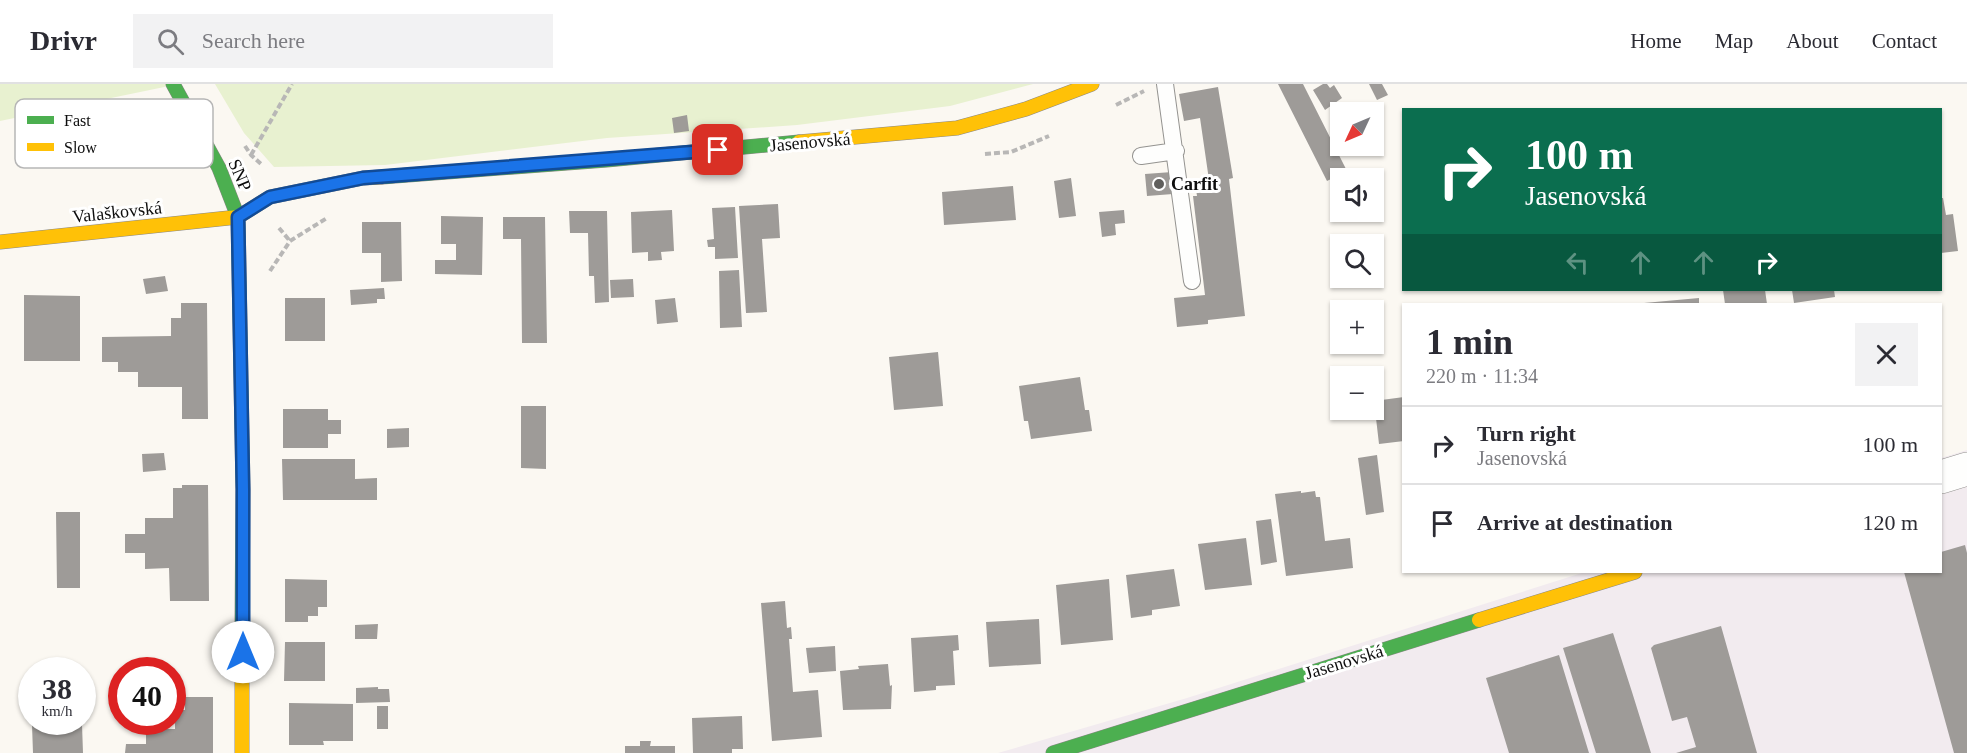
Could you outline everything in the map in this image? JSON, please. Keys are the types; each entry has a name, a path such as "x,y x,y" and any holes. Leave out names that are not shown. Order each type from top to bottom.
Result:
{"street":[{"name":"SNP","path":"173,84 181,99"},
{"name":"Jasenovská","path":"238,217 270,197 363,178 618,159 957,128 1026,109 1092,84"},
{"name":"SNP","path":"213,157 238,217"},
{"name":"Valaškovská","path":"0,242 238,217"},
{"path":"238,217 243,489 242,753"},
{"path":"1942,477 1967,469"},
{"name":"Jasenovská","path":"1053,753 1632,573"}],"lane":[{"path":"1165,84 1176,151 1192,281"},
{"path":"1141,156 1176,151"}],"path":[{"path":"251,155 292,84"},
{"path":"268,274 290,241 279,228"}],"shaded area":[{"path":"1967,450 1967,753 998,753 1187,698 1582,573 1942,573 1942,458"}],"green space":[{"path":"0,84 174,85 106,99 15,99 15,118 0,121"},
{"path":"215,84 1033,84 950,106 797,125 607,138 385,165 274,167 244,133"}],"building":[{"path":"1278,84 1303,84 1330,137 1330,156 1339,156 1345,168 1330,168 1330,180 1327,181"},
{"path":"1323,84 1327,84 1330,88 1334,85 1342,98 1336,102 1330,102 1330,106 1325,110 1313,90"},
{"path":"1369,84 1382,84 1388,95 1377,100"},
{"path":"1218,87 1233,178 1229,179 1245,316 1208,320 1208,324 1177,327 1174,298 1205,295 1193,196 1197,196 1196,189 1201,182 1209,180 1200,118 1184,121 1179,94"},
{"path":"687,115 689,131 674,133 672,118"},
{"name":"Carfit","path":"1172,172 1173,194 1147,196 1145,174"},
{"path":"1071,178 1076,216 1059,218 1054,181"},
{"path":"1013,186 1016,220 944,225 942,192"},
{"path":"1942,198 1946,215 1953,214 1958,251 1942,253"},
{"path":"778,204 780,238 762,239 767,312 746,313 739,206"},
{"path":"735,207 738,258 715,259 715,247 708,247 707,240 714,239 712,208"},
{"path":"672,210 674,251 661,252 662,260 648,261 648,252 632,253 631,212"},
{"path":"1124,210 1125,223 1115,224 1116,235 1102,237 1099,212"},
{"path":"569,211 607,211 609,302 595,303 594,276 589,276 588,233 570,233"},
{"path":"441,216 483,217 482,275 435,274 435,260 456,260 456,244 441,244"},
{"path":"503,217 545,217 547,343 522,343 521,239 503,239"},
{"path":"362,222 401,222 402,281 381,282 381,253 362,253"},
{"path":"739,270 742,327 720,328 719,271"},
{"path":"165,276 168,291 146,294 143,279"},
{"path":"633,279 634,297 611,298 610,280"},
{"path":"384,288 385,299 377,299 377,303 351,305 350,290"},
{"path":"1723,291 1765,291 1767,303 1725,303"},
{"path":"1792,291 1834,291 1835,297 1794,303"},
{"path":"24,295 80,296 80,361 24,361"},
{"path":"285,298 325,298 325,341 285,341"},
{"path":"675,298 678,322 657,324 655,300"},
{"path":"1699,298 1699,303 1644,303"},
{"path":"181,303 207,303 208,419 182,419 182,387 138,387 138,372 118,372 118,362 102,362 102,337 171,336 171,318 181,318"},
{"path":"938,352 943,406 894,410 889,357"},
{"path":"1080,377 1085,410 1089,410 1092,431 1031,439 1028,421 1024,421 1019,386"},
{"path":"1402,397 1402,441 1379,444 1376,420 1384,420 1384,400"},
{"path":"521,406 546,406 546,469 521,468"},
{"path":"283,409 328,409 328,420 341,420 341,434 328,434 328,448 283,448"},
{"path":"409,428 409,447 387,448 387,429"},
{"path":"164,453 166,470 143,472 142,454"},
{"path":"1377,455 1384,512 1366,515 1358,458"},
{"path":"282,459 355,459 355,479 377,478 377,500 283,500"},
{"path":"182,485 208,485 209,601 170,601 169,568 145,569 145,553 125,553 125,534 145,534 145,518 173,518 173,488 182,488"},
{"path":"1301,491 1301,493 1315,491 1316,497 1320,497 1325,541 1350,538 1353,568 1286,576 1275,494"},
{"path":"56,512 80,512 80,588 57,588"},
{"path":"1271,519 1277,562 1261,565 1256,521"},
{"path":"1246,538 1252,585 1205,590 1198,544"},
{"path":"1965,545 1967,553 1967,753 1954,753 1904,573 1942,573 1942,552"},
{"path":"1174,569 1180,606 1152,610 1152,615 1131,618 1126,575"},
{"path":"285,579 327,580 327,607 318,607 318,616 308,616 308,622 285,622"},
{"path":"1109,579 1113,640 1061,645 1056,585"},
{"path":"785,601 787,628 791,627 792,639 789,639 793,692 818,690 822,737 772,741 761,603"},
{"path":"1039,619 1041,664 989,667 986,622"},
{"path":"378,624 377,639 355,639 355,625"},
{"path":"1721,626 1757,753 1676,753 1696,747 1687,717 1672,721 1651,648 1654,645"},
{"path":"1613,633 1651,753 1596,753 1563,648"},
{"path":"958,635 959,650 953,651 955,685 936,686 936,690 914,692 911,638"},
{"path":"285,642 325,642 325,681 284,681"},
{"path":"835,646 836,671 809,673 806,648"},
{"path":"1559,655 1589,753 1509,753 1486,678"},
{"path":"888,664 890,686 892,685 891,709 843,710 840,671 859,669 858,666"},
{"path":"378,687 378,689 389,689 390,702 356,703 356,688"},
{"path":"186,697 213,697 213,753 125,753 126,744 146,744 146,735 186,735"},
{"path":"289,703 353,704 353,741 323,741 324,745 289,745"},
{"path":"377,706 388,706 388,729 377,729"},
{"path":"742,716 743,749 732,749 732,753 693,753 692,718"},
{"path":"32,735 82,735 83,753 33,753"},
{"path":"640,741 651,741 650,746 675,746 675,753 625,753 625,746 640,746"}],"traffic: fast":[{"path":"173,84 181,99"},
{"path":"382,177 607,160 799,142"},
{"path":"213,157 238,217 243,489 242,629"},
{"path":"1053,753 1479,620"}],"traffic: slow":[{"path":"799,142 957,128 1026,109 1092,84"},
{"path":"0,242 238,217 270,197 363,178 382,177"},
{"path":"1479,620 1632,573"},
{"path":"242,629 242,753"}],"place":[{"name":"Carfit","path":"1159,184"}],"route":[{"path":"243,652 243,489 238,217 270,197 363,178 718,150"}]}
